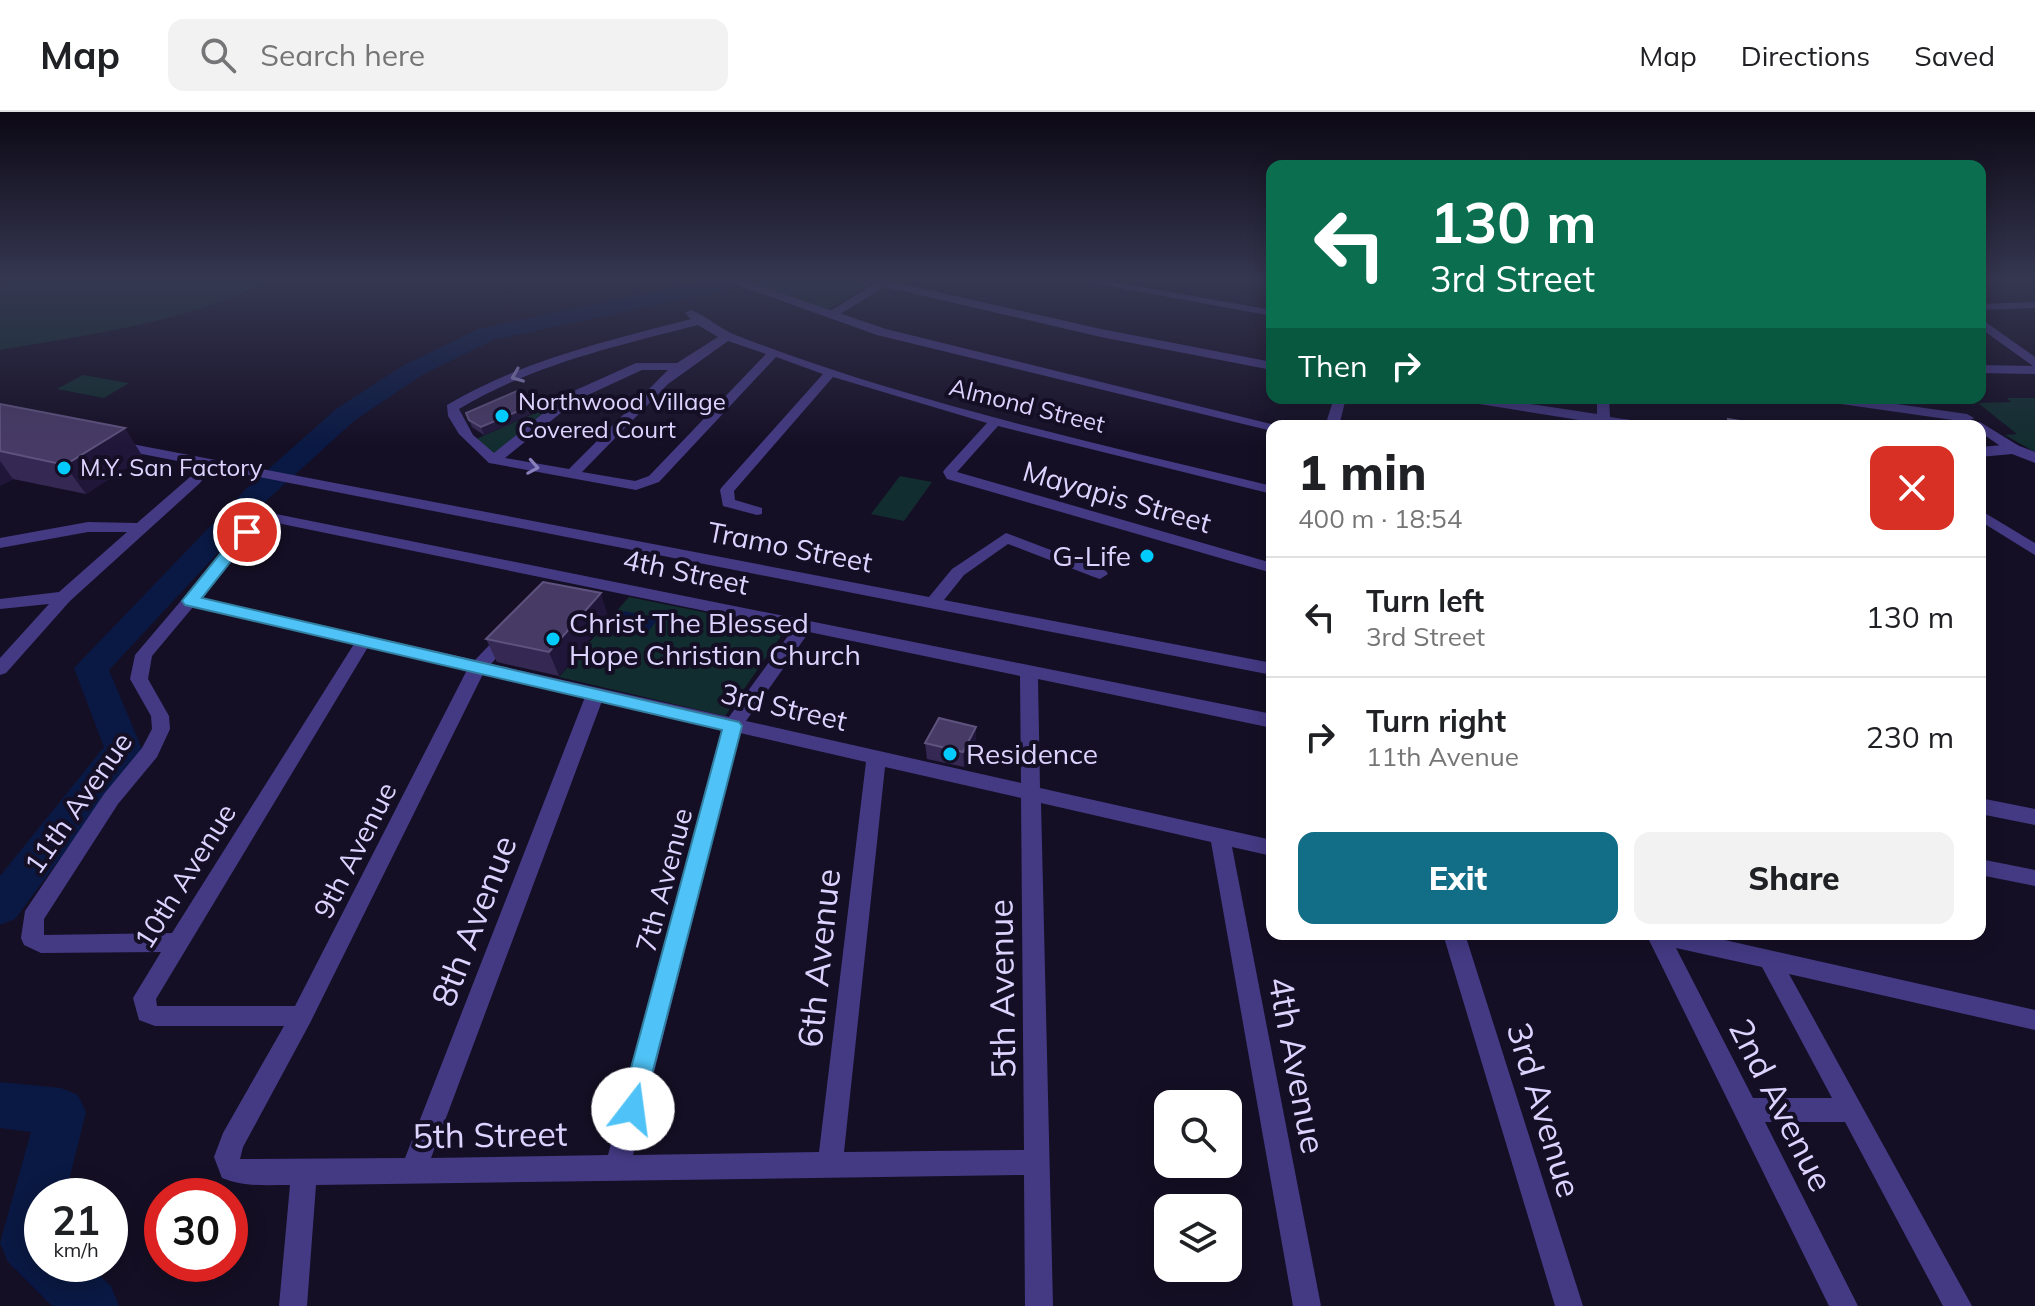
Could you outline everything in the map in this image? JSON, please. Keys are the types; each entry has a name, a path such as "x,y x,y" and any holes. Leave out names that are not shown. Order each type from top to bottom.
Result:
{"street":[{"name":"Almond Street","path":"494,460 479,450 458,424 452,408 455,404 577,352 633,335"},
{"name":"Almond Street","path":"722,335 830,373 996,421 1266,488"},
{"path":"893,335 1266,426"},
{"path":"1108,335 1266,365"},
{"path":"1996,335 2035,363"},
{"path":"572,474 677,367 698,351 726,337"},
{"path":"2008,344 2033,343"},
{"path":"494,460 636,486 654,479 774,352"},
{"path":"494,460 572,397 640,366 677,367"},
{"path":"1986,369 2035,370"},
{"path":"757,511 728,503 727,490 830,373"},
{"path":"1504,404 1604,420 1603,404"},
{"path":"1861,404 1953,420"},
{"name":"Mayapis Street","path":"996,421 950,472 956,479 1266,566"},
{"path":"1986,431 2014,449 2035,458"},
{"name":"Tramo Street","path":"107,443 1266,668"},
{"path":"1986,451 2014,449"},
{"path":"0,669 64,597 195,480"},
{"name":"4th Street","path":"276,518 1266,720"},
{"name":"11th Avenue","path":"176,942 41,944 32,938 31,928 33,917 111,799 150,752 161,729 160,716 139,679 144,655 247,532 263,521 276,518"},
{"path":"1986,518 2035,550"},
{"path":"0,543 88,527 143,528"},
{"path":"933,603 958,572 1006,538 1100,574"},
{"path":"546,596 566,576"},
{"path":"0,604 64,597"},
{"name":"3rd Street","path":"191,601 1266,847"},
{"name":"7th Avenue","path":"617,1168 733,726 805,625"},
{"name":"9th Avenue","path":"231,1169 227,1157 232,1142 302,1016 477,668 517,627"},
{"name":"10th Avenue","path":"302,1016 167,1017 147,1013 144,998 365,639"},
{"name":"5th Avenue","path":"1029,671 1039,1306"},
{"name":"8th Avenue","path":"413,1171 595,695"},
{"name":"6th Avenue","path":"830,1165 876,759"},
{"path":"1986,807 2035,817"},
{"name":"4th Avenue","path":"1220,836 1307,1306"},
{"path":"1986,868 2035,878"},
{"name":"3rd Avenue","path":"1456,940 1569,1306"},
{"name":"2nd Avenue","path":"1661,940 1844,1306"},
{"path":"1685,940 2035,1020"},
{"path":"1769,959 1958,1306"},
{"path":"1744,1110 1851,1110"},
{"name":"5th Street","path":"231,1169 246,1173 1038,1162"},
{"path":"293,1306 304,1172"}],"green space":[{"path":"0,335 89,335 0,350"},
{"path":"83,375 129,383 104,398 57,389"},
{"path":"2007,398 2035,398 2035,452 2005,435 2017,434 1979,404 2011,402"},
{"path":"563,401 493,456 476,439"},
{"path":"900,476 932,482 904,521 871,514"},
{"path":"629,597 786,629 725,716 559,677"}],"water":[{"path":"624,611 659,618 646,634 610,627"}],"building":[{"path":"517,391 537,403 481,427 469,420 466,413"},
{"path":"0,404 125,428 65,465 0,451"},
{"path":"543,582 601,593 549,652 486,639"},
{"path":"939,718 976,727 963,752 925,743"}],"waterway":[{"path":"0,907 123,749 91,668 256,495 345,415 413,370 485,335"},
{"path":"0,1105 61,1112 44,1178"},
{"path":"66,1282 91,1306"}],"place":[{"name":"Northwood Village Covered Court","path":"502,416"},
{"name":"M.Y. San Factory","path":"64,468"},
{"name":"G-Life","path":"1147,556"},
{"name":"Christ The Blessed Hope Christian Church","path":"553,639"},
{"name":"Residence","path":"950,754"}],"route":[{"path":"247,532 191,601 733,726 633,1109"}]}
